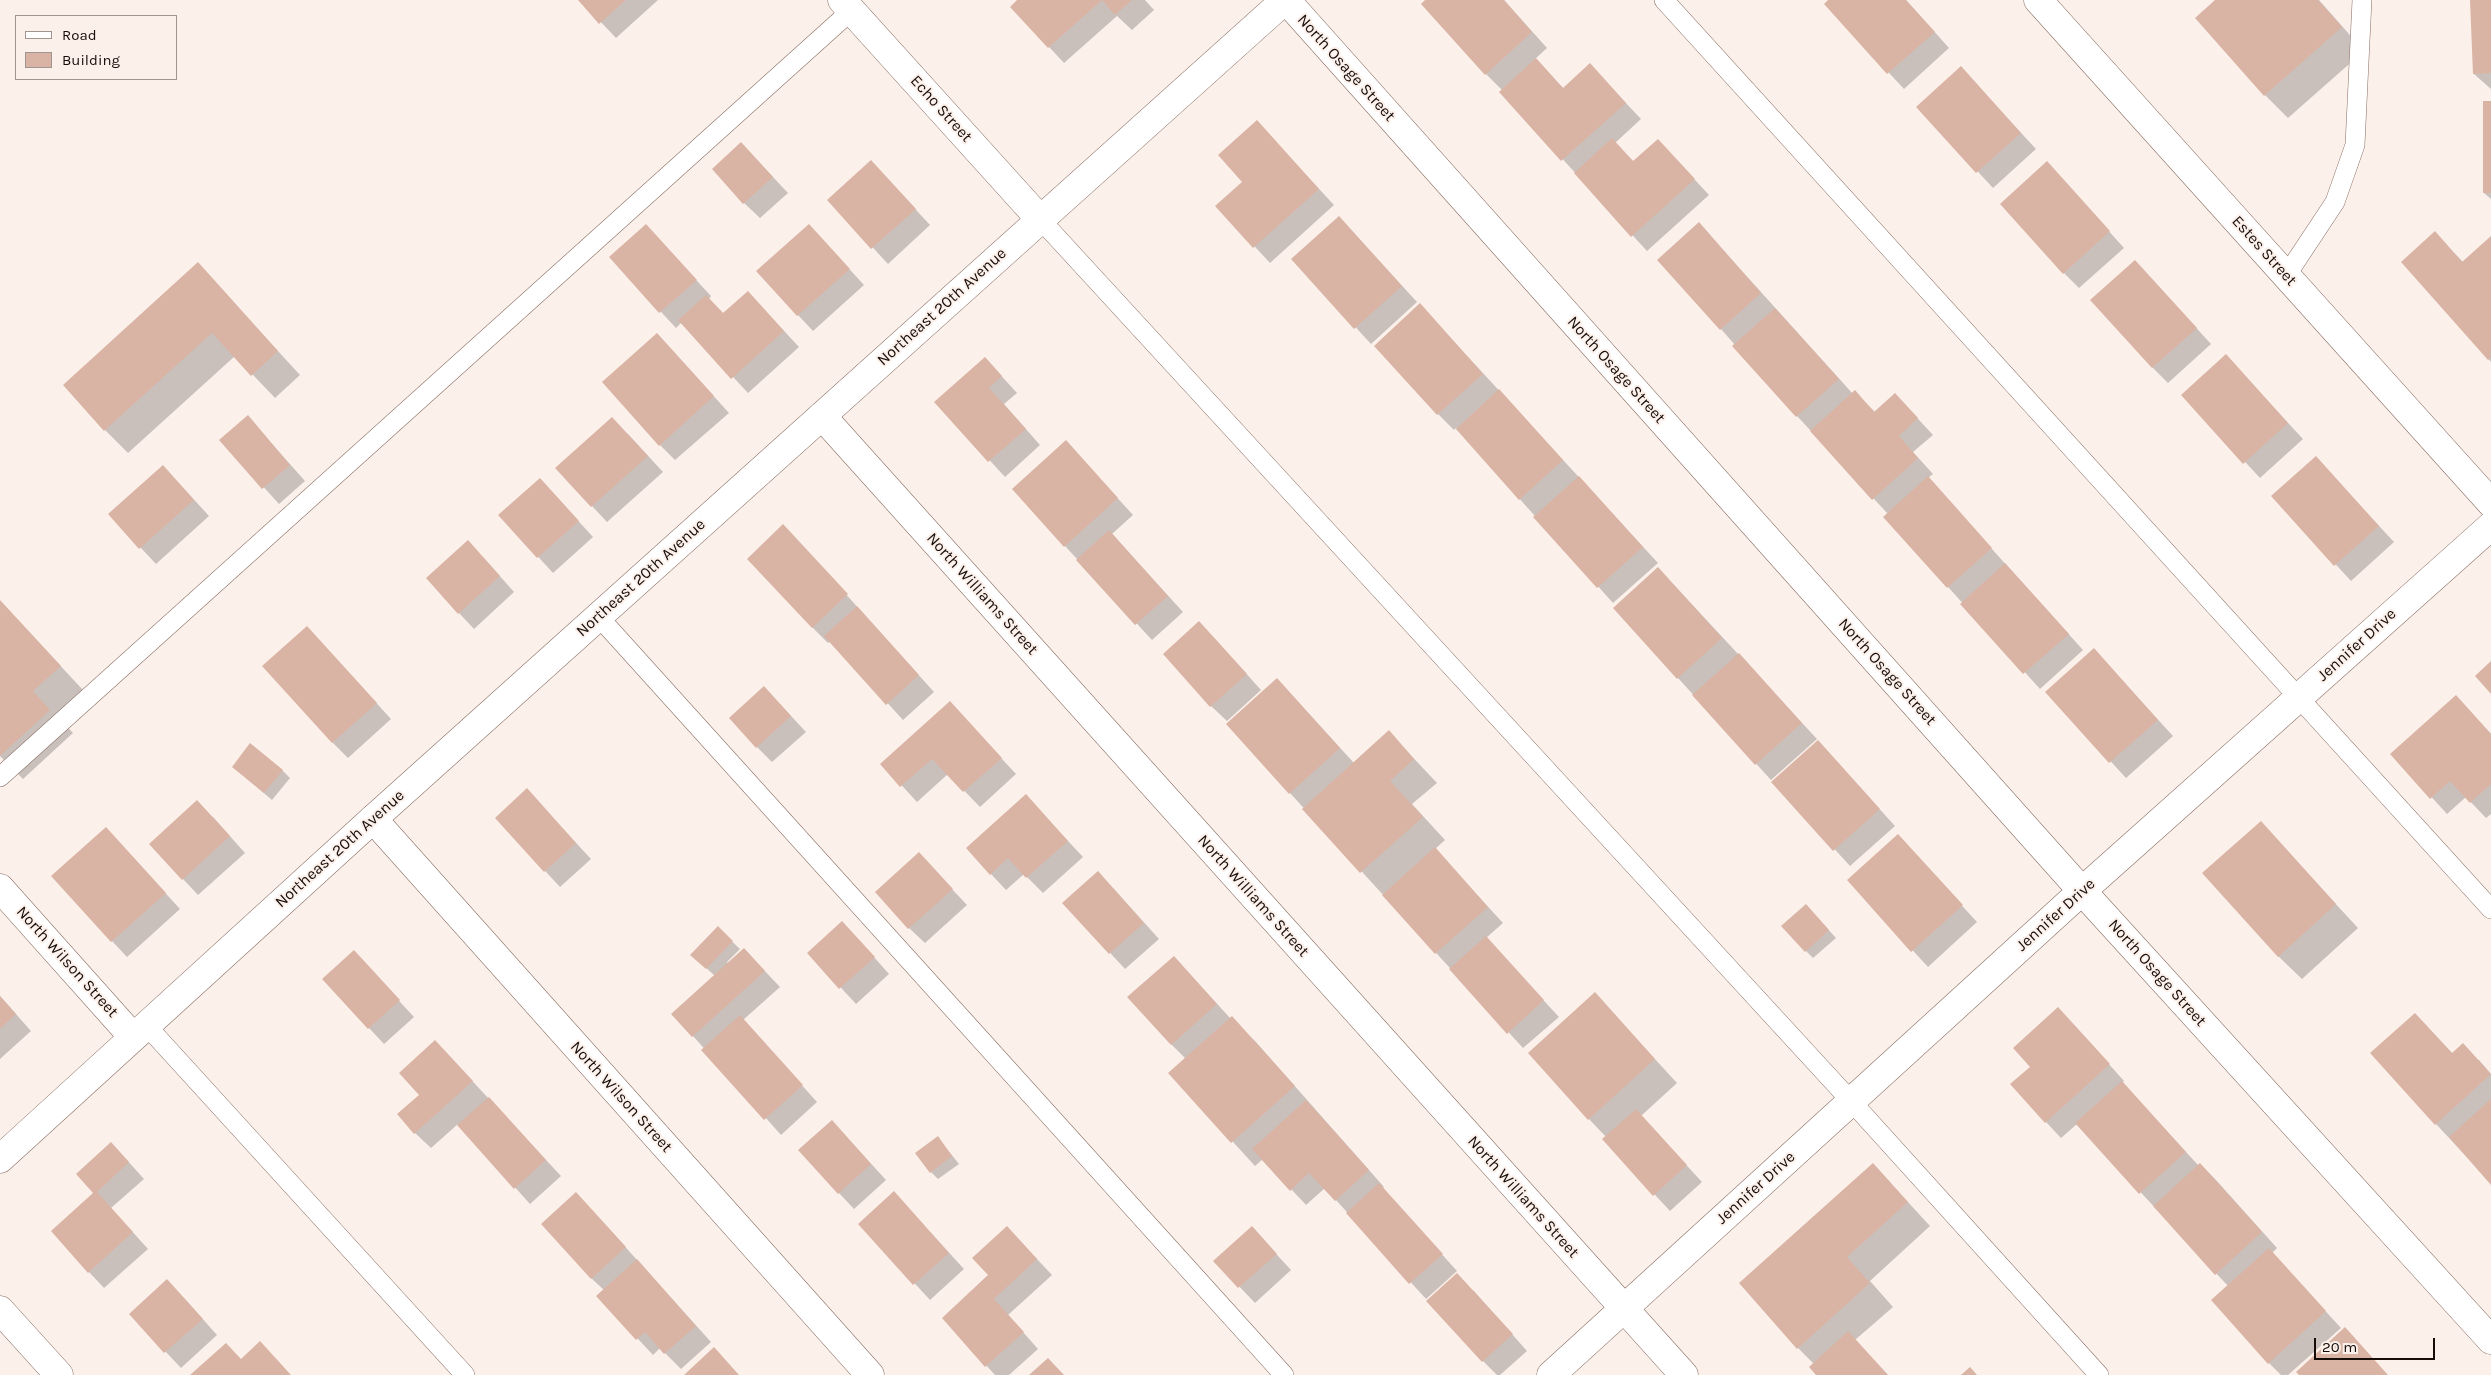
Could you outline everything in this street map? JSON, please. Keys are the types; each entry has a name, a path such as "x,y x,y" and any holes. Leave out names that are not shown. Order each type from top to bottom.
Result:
{"street":[{"name":"Northeast 20th Avenue","path":"0,1159 373,819 822,416 1039,218 1285,0"},
{"name":"North Osage Street","path":"1285,0 2082,891 2489,1335"},
{"name":"Estes Street","path":"2038,0 2491,503"},
{"name":"Echo Street","path":"847,5 1039,218"},
{"name":"North Williams Street","path":"822,416 1684,1375"},
{"name":"Jennifer Drive","path":"1551,1375 2082,891 2491,526"},
{"name":"North Wilson Street","path":"373,819 870,1375"},
{"name":"North Wilson Street","path":"0,888 140,1031"},
{"path":"0,1310 59,1375"}],"lane":[{"path":"1664,0 2491,909"},
{"path":"2286,276 2335,202 2355,146 2362,0"},
{"path":"0,777 847,5"},
{"path":"1039,218 2099,1375"},
{"path":"598,616 1284,1375"},
{"path":"140,1031 465,1375"}],"building":[{"path":"578,0 626,0 599,24"},
{"path":"1017,0 1102,0 1048,48 1010,7"},
{"path":"1102,0 1132,0 1115,15"},
{"path":"1425,0 1504,0 1532,32 1485,75 1421,4"},
{"path":"1828,0 1906,0 1935,32 1887,74 1824,4"},
{"path":"2215,0 2318,0 2342,27 2264,96 2195,18"},
{"path":"2470,0 2491,0 2491,73 2473,74"},
{"path":"1536,58 1563,88 1590,63 1626,103 1561,161 1499,92"},
{"path":"1961,66 2021,133 1976,173 1916,107"},
{"path":"2483,101 2491,101 2491,193 2483,193"},
{"path":"1257,120 1319,189 1253,248 1215,206 1242,182 1218,155"},
{"path":"1612,138 1633,161 1658,139 1695,179 1631,237 1574,173"},
{"path":"741,142 773,177 743,204 712,169"},
{"path":"871,160 916,209 871,249 827,200"},
{"path":"2047,161 2110,231 2063,274 2000,204"},
{"path":"1339,216 1402,286 1354,329 1291,259"},
{"path":"1699,222 1761,293 1720,330 1657,260"},
{"path":"646,224 697,280 659,313 609,257"},
{"path":"809,224 850,269 797,316 756,271"},
{"path":"2435,231 2462,262 2491,236 2491,357 2488,360 2401,262"},
{"path":"2135,260 2197,328 2152,368 2090,300"},
{"path":"198,262 278,351 251,376 212,333 104,431 63,385"},
{"path":"748,291 784,331 731,379 678,320 706,295 723,313"},
{"path":"1420,303 1483,374 1437,415 1374,346"},
{"path":"1775,308 1839,379 1796,417 1732,346"},
{"path":"657,333 714,396 659,446 602,382"},
{"path":"2226,354 2288,423 2243,464 2181,395"},
{"path":"985,357 1002,376 989,388 1026,429 988,462 934,402"},
{"path":"1499,389 1563,460 1519,500 1456,429"},
{"path":"1855,390 1874,412 1895,393 1918,418 1899,436 1918,458 1872,500 1810,431"},
{"path":"248,415 290,465 262,489 219,440"},
{"path":"612,417 648,456 591,507 555,468"},
{"path":"1066,440 1118,498 1064,547 1012,489"},
{"path":"2316,456 2379,526 2334,566 2271,496"},
{"path":"163,465 194,500 139,549 108,514"},
{"path":"1579,476 1643,547 1597,588 1533,517"},
{"path":"1928,476 1992,548 1947,588 1883,517"},
{"path":"540,478 579,521 537,558 498,515"},
{"path":"783,524 848,594 812,628 747,559"},
{"path":"1109,530 1168,596 1135,625 1076,560"},
{"path":"468,540 500,576 458,614 426,578"},
{"path":"2005,563 2069,634 2023,674 1960,604"},
{"path":"1658,567 1722,638 1677,679 1613,608"},
{"path":"0,600 61,666 33,691 50,710 0,756"},
{"path":"857,606 919,675 886,705 824,636"},
{"path":"1199,621 1247,674 1210,707 1163,654"},
{"path":"307,626 377,703 332,743 262,666"},
{"path":"2094,648 2158,720 2109,763 2045,692"},
{"path":"1739,653 1802,723 1755,765 1692,695"},
{"path":"2491,661 2491,694 2475,676"},
{"path":"1277,678 1340,748 1289,794 1226,724"},
{"path":"764,686 791,716 756,748 729,718"},
{"path":"2456,695 2491,734 2491,784 2470,803 2450,781 2430,799 2390,754"},
{"path":"950,701 1002,758 963,792 932,759 900,787 880,764"},
{"path":"1389,730 1414,759 1390,781 1423,817 1360,873 1302,809"},
{"path":"1818,740 1880,809 1833,851 1771,782"},
{"path":"250,743 283,770 264,793 232,767"},
{"path":"527,788 576,843 544,872 495,818"},
{"path":"1026,794 1068,841 1026,878 1008,858 990,875 966,848"},
{"path":"197,800 230,836 182,880 149,844"},
{"path":"2261,821 2336,904 2278,957 2202,873"},
{"path":"106,827 166,893 111,942 51,876"},
{"path":"1898,834 1963,905 1911,952 1847,880"},
{"path":"1435,847 1488,907 1435,954 1382,895"},
{"path":"919,852 953,889 908,929 875,892"},
{"path":"1098,871 1144,923 1109,954 1062,903"},
{"path":"1806,904 1829,930 1805,952 1781,926"},
{"path":"842,921 875,957 839,989 807,953"},
{"path":"718,926 733,941 706,969 690,955"},
{"path":"1486,936 1544,1000 1507,1034 1449,969"},
{"path":"744,948 765,971 692,1037 671,1014"},
{"path":"354,950 400,1000 368,1029 322,979"},
{"path":"1174,956 1217,1004 1171,1045 1127,997"},
{"path":"1595,992 1655,1059 1588,1120 1528,1053"},
{"path":"0,996 16,1014 0,1029"},
{"path":"2058,1007 2110,1064 2045,1123 2010,1084 2030,1067 2013,1048"},
{"path":"2415,1013 2452,1053 2463,1043 2491,1074 2435,1125 2370,1053"},
{"path":"740,1015 803,1085 764,1120 701,1050"},
{"path":"1232,1016 1295,1086 1231,1143 1168,1073"},
{"path":"435,1040 473,1081 414,1134 397,1114 419,1095 399,1073"},
{"path":"2122,1081 2186,1152 2139,1194 2075,1123"},
{"path":"489,1097 546,1160 514,1189 457,1125"},
{"path":"2491,1099 2491,1185 2449,1137"},
{"path":"1306,1100 1369,1170 1335,1201 1309,1173 1290,1191 1252,1149"},
{"path":"1636,1109 1687,1165 1653,1196 1602,1139"},
{"path":"832,1120 871,1164 838,1194 798,1150"},
{"path":"938,1136 952,1156 930,1173 915,1153"},
{"path":"111,1142 129,1162 97,1192 133,1232 88,1273 51,1231 93,1193 76,1174"},
{"path":"1873,1163 1908,1202 1847,1257 1870,1283 1797,1349 1739,1283"},
{"path":"2200,1163 2262,1232 2215,1275 2153,1206"},
{"path":"1379,1183 1443,1254 1409,1284 1346,1213"},
{"path":"894,1191 949,1253 913,1285 858,1224"},
{"path":"576,1192 626,1247 591,1279 541,1224"},
{"path":"1007,1226 1037,1259 994,1299 1024,1332 985,1367 942,1318 988,1275 972,1258"},
{"path":"1252,1226 1277,1254 1238,1288 1213,1261"},
{"path":"2269,1248 2326,1311 2268,1364 2211,1300"},
{"path":"637,1259 696,1326 664,1354 645,1332 636,1340 596,1296"},
{"path":"1457,1273 1513,1334 1482,1362 1426,1301"},
{"path":"167,1279 203,1319 164,1353 129,1314"},
{"path":"2345,1327 2388,1375 2299,1375 2296,1372"},
{"path":"1848,1331 1888,1375 1816,1375 1809,1367"},
{"path":"260,1341 291,1375 190,1375 226,1343 241,1359"},
{"path":"714,1347 739,1375 684,1375"},
{"path":"1048,1358 1064,1375 1029,1375"},
{"path":"1970,1367 1977,1375 1961,1375"}]}
